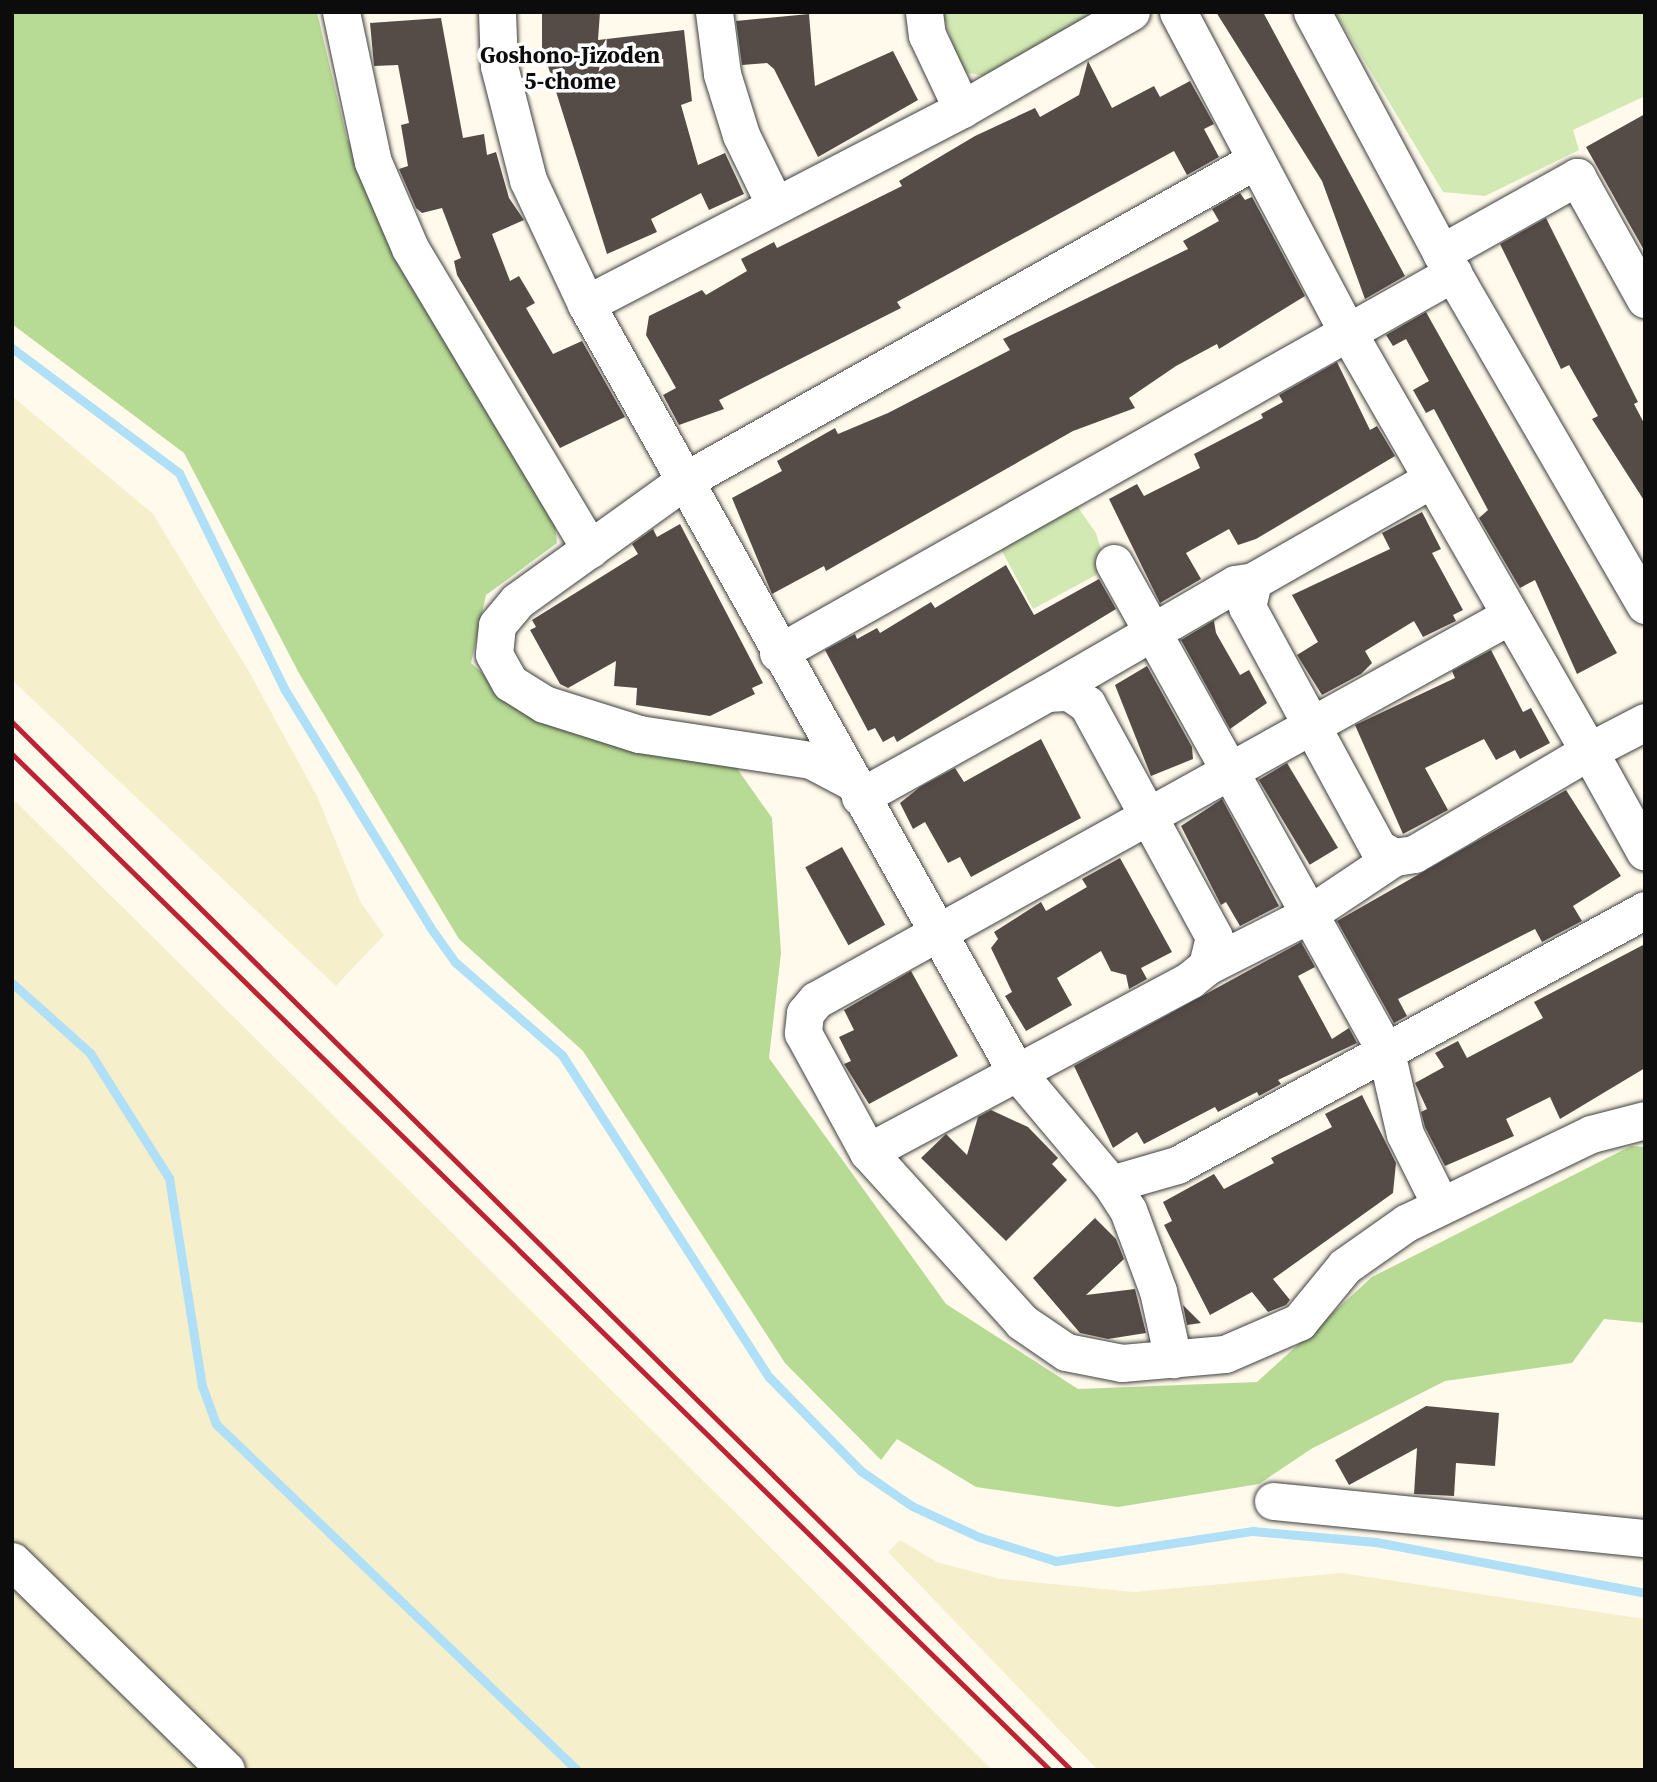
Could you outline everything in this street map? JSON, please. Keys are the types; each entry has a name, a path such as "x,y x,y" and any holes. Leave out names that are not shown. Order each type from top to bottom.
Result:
{"street":[{"path":"341,12 373,162 410,248 590,549"},
{"path":"497,12 499,66 528,180 586,303 778,653 1015,1070 1111,1184 1128,1210 1158,1290 1173,1359"},
{"path":"714,12 722,74 741,135 775,205"},
{"path":"924,12 927,35 962,109"},
{"path":"586,303 962,109 1131,12"},
{"path":"1178,12 1346,329 1645,852"},
{"path":"1312,12 1447,262 1645,605"},
{"path":"855,789 811,760 639,733 544,704 510,683 494,654 496,625 517,601 684,481 1256,160"},
{"path":"778,653 1346,329 1577,177 1645,299"},
{"path":"855,789 1047,693 1150,631 1235,584 1253,581 1432,479"},
{"path":"1114,563 1227,774 1386,1052 1405,1134 1441,1206"},
{"path":"1253,581 1247,607 1378,848 1394,857"},
{"path":"1509,615 938,935 816,1000 805,1013 803,1033 868,1152 1021,1322 1066,1352 1122,1363 1224,1354 1299,1322 1345,1266 1441,1206 1591,1134 1645,1120"},
{"path":"1047,693 1069,692 1087,704 1146,819 1214,937 1207,966"},
{"path":"868,1152 1207,966 1306,916 1394,857 1413,854 1589,751 1645,722"},
{"path":"1111,1184 1159,1173 1645,910"},
{"path":"1273,1500 1645,1538"},
{"path":"12,1561 226,1770"}],"shaded area":[{"path":"12,396 153,514 248,670 317,796 361,903 384,935 336,986 12,680"},
{"path":"12,798 757,1534 992,1770 12,1770"},
{"path":"900,1540 937,1562 1000,1579 1134,1592 1342,1573 1645,1619 1645,1770 1098,1770 888,1552"}],"green space":[{"path":"12,12 317,12 347,139 551,488 557,543 486,595 471,663 535,719 729,757 772,818 781,953 769,1058 946,1304 1078,1389 1257,1382 1372,1277 1631,1146 1645,1147 1645,1323 1604,1319 1572,1363 1445,1381 1311,1449 1259,1484 1118,1507 976,1487 897,1439 881,1460 785,1363 583,1051 459,939 300,675 184,453 12,324"},
{"path":"942,12 1100,12 985,76 962,72"},
{"path":"1335,12 1645,12 1645,96 1573,130 1579,150 1485,196 1443,192"},
{"path":"1070,496 1096,533 1104,560 1096,575 1033,609 995,538"}],"building":[{"path":"542,12 600,12 598,40 684,30 692,101 681,105 698,165 725,153 744,194 709,210 701,193 651,219 657,232 607,254 542,47"},
{"path":"1216,12 1263,12 1405,276 1365,299 1322,181"},
{"path":"809,14 815,86 893,51 918,100 818,157 774,69 767,63 742,65 736,21"},
{"path":"441,18 463,138 484,134 487,155 496,152 509,198 524,220 492,234 510,281 519,276 535,303 526,308 553,354 582,341 625,417 560,448 457,275 454,261 461,258 442,208 422,213 416,208 399,169 408,166 401,125 409,123 398,65 374,66 370,23"},
{"path":"1088,61 1112,108 1154,86 1160,97 1190,81 1214,124 1204,129 1219,157 1187,175 1174,151 897,302 901,308 719,400 724,409 679,425 663,395 676,388 646,335 649,316 702,290 706,295 747,271 741,259 774,242 777,248 902,186 899,181 975,136 1035,108 1040,117 1079,95"},
{"path":"1645,114 1645,252 1586,147"},
{"path":"1240,193 1245,200 1252,197 1305,296 1219,349 1217,344 1176,366 1129,398 1135,408 1073,431 826,571 824,566 772,594 732,498 782,471 777,461 835,428 838,434 888,413 1010,350 1003,339 1188,249 1183,241 1219,221 1212,209"},
{"path":"1546,218 1638,402 1634,404 1645,425 1645,502 1592,419 1598,416 1569,365 1561,369 1500,244"},
{"path":"1426,312 1617,653 1577,674 1535,580 1520,588 1479,518 1488,510 1434,409 1426,413 1413,390 1429,381 1406,339 1393,346 1386,335"},
{"path":"1337,362 1370,430 1377,426 1395,456 1256,539 1238,545 1229,529 1186,553 1201,579 1160,603 1109,499 1137,484 1144,496 1200,468 1194,454 1263,418 1261,414 1283,402 1279,395"},
{"path":"1422,512 1441,549 1432,553 1463,610 1453,615 1456,621 1423,637 1414,621 1365,651 1372,663 1361,674 1322,695 1297,655 1318,642 1292,595 1390,549 1382,533"},
{"path":"680,524 763,683 752,688 755,694 710,716 636,705 637,688 614,686 616,661 568,688 560,684 530,630 536,627 532,620 638,554 632,544 653,529 657,537"},
{"path":"1006,565 1034,615 1099,579 1116,609 897,742 894,736 883,742 875,728 868,731 825,650 855,634 857,639 877,628 880,633 931,602 935,608"},
{"path":"1221,616 1214,621 1216,633 1240,675 1249,670 1267,703 1230,729 1181,640"},
{"path":"1491,650 1523,712 1531,708 1550,743 1520,759 1515,750 1496,760 1484,739 1425,768 1448,810 1403,834 1355,725 1455,678 1452,671"},
{"path":"1147,666 1192,747 1193,759 1151,776 1115,685"},
{"path":"1041,739 1081,818 971,877 960,857 948,863 925,822 913,829 900,803 920,787 955,768 964,782"},
{"path":"1287,763 1338,848 1310,865 1259,780"},
{"path":"1566,790 1621,876 1573,906 1582,921 1542,942 1535,929 1398,999 1407,1016 1394,1023 1337,921"},
{"path":"1222,799 1279,906 1240,926 1226,902 1221,905 1181,826"},
{"path":"842,847 885,925 848,945 805,867"},
{"path":"1120,858 1172,952 1141,968 1147,979 1129,989 1126,975 1111,971 1101,951 1057,978 1072,1005 1026,1031 1005,996 1012,992 991,948 998,939 994,932 1041,902 1046,911 1087,887 1082,879"},
{"path":"1301,942 1315,967 1298,976 1332,1039 1349,1028 1357,1043 1278,1080 1281,1084 1259,1096 1257,1092 1218,1112 1215,1107 1144,1144 1137,1132 1113,1148 1074,1066"},
{"path":"1645,944 1645,1068 1560,1119 1550,1097 1506,1119 1514,1136 1445,1166 1425,1127 1421,1112 1427,1109 1415,1083 1444,1067 1435,1053 1458,1041 1467,1058 1543,1018 1534,1002"},
{"path":"911,971 958,1056 869,1104 844,1064 851,1061 839,1037 854,1030 844,1010"},
{"path":"1362,1095 1396,1163 1393,1193 1273,1279 1290,1300 1286,1305 1268,1312 1252,1292 1210,1315 1164,1225 1172,1221 1163,1202 1214,1174 1224,1189 1274,1163 1271,1158 1332,1127 1325,1114"},
{"path":"991,1110 1028,1127 1058,1158 1052,1164 1067,1180 1006,1241 921,1158 946,1134 967,1155 978,1117"},
{"path":"1095,1218 1116,1239 1124,1259 1086,1295 1135,1289 1146,1333 1108,1339 1080,1333 1033,1278"},
{"path":"1183,1305 1201,1323 1187,1325"},
{"path":"1426,1406 1499,1413 1495,1466 1456,1463 1454,1496 1414,1494 1417,1448 1349,1485 1335,1460"}],"waterway":[{"path":"12,348 179,473 285,690 430,927 455,962 562,1055 769,1377 861,1471 912,1506 979,1537 1056,1561 1253,1531 1376,1542 1645,1593"},
{"path":"12,983 90,1053 169,1178 202,1386 216,1424 577,1770"}],"railway":[{"path":"12,722 1071,1770"},
{"path":"12,754 1050,1770"}],"district":[{"name":"Goshono-Jizoden 5-chome","path":"570,68"}]}
